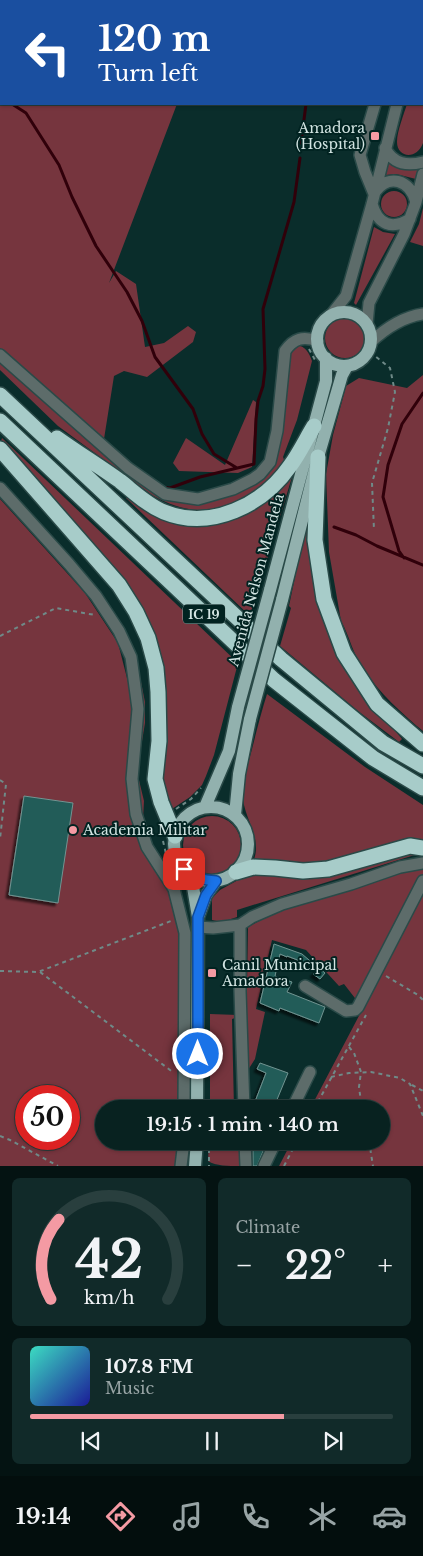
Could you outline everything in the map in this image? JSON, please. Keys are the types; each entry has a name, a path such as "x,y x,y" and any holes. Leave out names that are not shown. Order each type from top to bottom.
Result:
{"highway":[{"name":"IC 19","path":"0,395 282,659 383,743 423,766"},
{"path":"15,409 146,502 163,511 191,518 205,518 233,511 257,499 270,489 290,466 314,426"},
{"name":"IC 19","path":"0,421 274,680 373,758 423,788"},
{"path":"0,449 119,585 136,612 148,638 156,668 158,692 159,741 154,779 175,836"},
{"path":"318,457 314,540 324,599 344,653 376,704 423,744"},
{"path":"236,872 253,867 303,871 328,869 410,846 423,848"}],"main road":[{"path":"339,312 351,313 361,318 367,324 371,333 370,346 360,361 347,366 332,362 322,353 318,341 319,331 324,322 331,316 339,312"},
{"name":"Avenida Nelson Mandela","path":"205,807 229,750 238,707 295,490 326,381 326,358"},
{"name":"Avenida Nelson Mandela","path":"235,816 238,774 250,719 318,457 342,375 347,366"},
{"path":"205,807 216,807 226,810 235,816 242,823 248,844 243,864 236,872 216,881 203,880 191,875 178,862 174,845 180,822 191,812 205,807"},
{"path":"191,875 198,922 197,1100"},
{"path":"198,922 206,895 216,881"},
{"path":"195,1166 196,1150"}],"street":[{"path":"375,105 360,155 373,199 374,214 381,222 391,225 401,224 410,219"},
{"path":"331,316 346,296 397,105"},
{"path":"386,148 389,156 400,163 413,165 423,162"},
{"path":"373,199 379,187 394,181 402,182 409,187 414,194 416,202"},
{"path":"367,324 369,303 404,234 422,182"},
{"path":"370,346 382,332 397,323 423,314"},
{"path":"0,355 128,468 165,494 198,499 232,489 253,479 270,462 277,431 285,351 290,344 298,339 307,337 318,341"},
{"path":"0,488 96,596 119,631 131,657 138,709 132,779 136,814 147,847 174,889 185,933 184,1100"},
{"path":"198,922 213,928 240,925 252,917 282,904 351,884 400,867 423,863"},
{"path":"305,986 346,1011 354,1010 358,1007 423,881"},
{"path":"240,925 244,1100"},
{"path":"296,1100 310,1072"},
{"path":"181,1166 183,1150"},
{"path":"245,1150 246,1166"},
{"path":"264,1166 272,1150"}],"path":[{"path":"370,346 390,368 395,392 388,428 372,483 374,530"},
{"path":"0,636 56,608 110,618"},
{"path":"0,780 6,784 0,839"},
{"path":"0,971 40,972 181,917"},
{"path":"40,972 184,1081"},
{"path":"386,976 423,1000"},
{"path":"349,1047 354,1053 361,1072 359,1087 361,1100"},
{"path":"331,1076 371,1072 400,1078 423,1091"},
{"path":"410,1084 423,1116"},
{"path":"0,1136 58,1166"},
{"path":"209,1150 210,1166"},
{"path":"284,1166 292,1150"},
{"path":"370,1150 373,1166"},
{"path":"49,1161 53,1166"}],"shaded area":[{"path":"0,105 177,105 109,283 116,271 136,284 145,347 164,343 188,326 196,332 193,342 147,377 124,371 114,376 104,439 0,349"},
{"path":"407,105 423,105 423,143 412,154 404,154 398,147 398,133"},
{"path":"388,161 403,169 419,169 416,179 396,174 386,175"},
{"path":"394,191 403,195 407,204 403,213 394,217 385,213 381,204 385,195"},
{"path":"423,208 423,246 410,242 419,224"},
{"path":"374,227 383,232 395,234 356,305 354,303"},
{"path":"341,318 349,318 356,321 362,327 365,338 362,349 356,355 349,358 341,358 334,355 328,349 325,342 325,334 328,327 334,321"},
{"path":"296,345 305,348 312,361 297,420 283,457 285,462 267,483 250,495 237,502 209,510 181,507 152,495 58,426 0,370 0,359 157,491 203,500 269,467 288,361"},
{"path":"423,375 423,731 391,702 370,678 360,664 341,621 329,552 326,474 333,435 346,386 359,378 407,388"},
{"path":"253,400 256,402 252,467 238,473 179,471 173,463 186,438 225,465"},
{"path":"2,438 238,663 214,755 202,785 190,797 172,809 161,780 166,711 166,691 162,670 123,582 1,441"},
{"path":"292,477 250,616 126,498 133,498 199,523"},
{"name":"Academia Militar","path":"0,499 85,593 118,643 128,682 137,662 145,702 145,723 137,772 144,801 143,819 149,841 170,870 189,928 189,951 192,953 190,1100 95,1100 95,1150 190,1150 190,1166 0,1166"},
{"path":"311,515 312,553 361,691 402,739 399,742 358,711 280,646 291,608 289,606 307,519"},
{"path":"267,694 365,767 423,805 423,843 316,865 253,862 256,854 255,837 244,807 243,787"},
{"path":"212,816 223,818 236,829 241,845 239,856 228,869 212,874 201,872 188,861 183,845 185,834 196,821"},
{"path":"405,849 421,853 237,910 237,917 222,922 212,920 212,898 220,890 249,874 303,875"},
{"path":"423,866 423,876 358,1002 344,984 339,986 306,950 272,940 256,1009 265,1012 255,1059 248,1070 246,1045 248,927 284,908"},
{"path":"423,894 423,1166 279,1166 287,1150 390,1150 390,1100 315,1100"},
{"path":"210,1014 238,1015 238,1017 232,1019 234,1100 210,1100"},
{"path":"209,1150 241,1150 240,1166 218,1165 208,1161"}],"building":[{"path":"24,796 73,803 58,903 9,895"},
{"path":"274,944 302,954 316,966 280,954 275,976 292,982 287,992 325,1007 319,1023 280,1008 279,1011 260,1003"},
{"path":"319,968 325,973 320,979 313,974"},
{"path":"260,1063 288,1073 277,1100 256,1099 266,1073 257,1069"},
{"path":"253,1150 264,1150 257,1166 253,1166"}],"waterway":[{"path":"14,105 26,113 59,165 96,246 127,292 142,321 155,357 193,409 202,434 214,454 237,468"},
{"path":"301,143 306,105"},
{"path":"162,487 170,488 200,477 254,464 258,401 263,386 265,369 263,309 294,202 300,158"},
{"path":"404,558 399,551 383,497 388,465 402,424 423,393"},
{"path":"334,527 423,565"}],"place":[{"name":"Amadora (Hospital)","path":"375,136"},
{"name":"Academia Militar","path":"73,830"},
{"name":"Canil Municipal Amadora","path":"212,973"}],"route":[{"path":"184,869 191,875 203,880 216,881 206,895 198,917 198,1054"}]}
